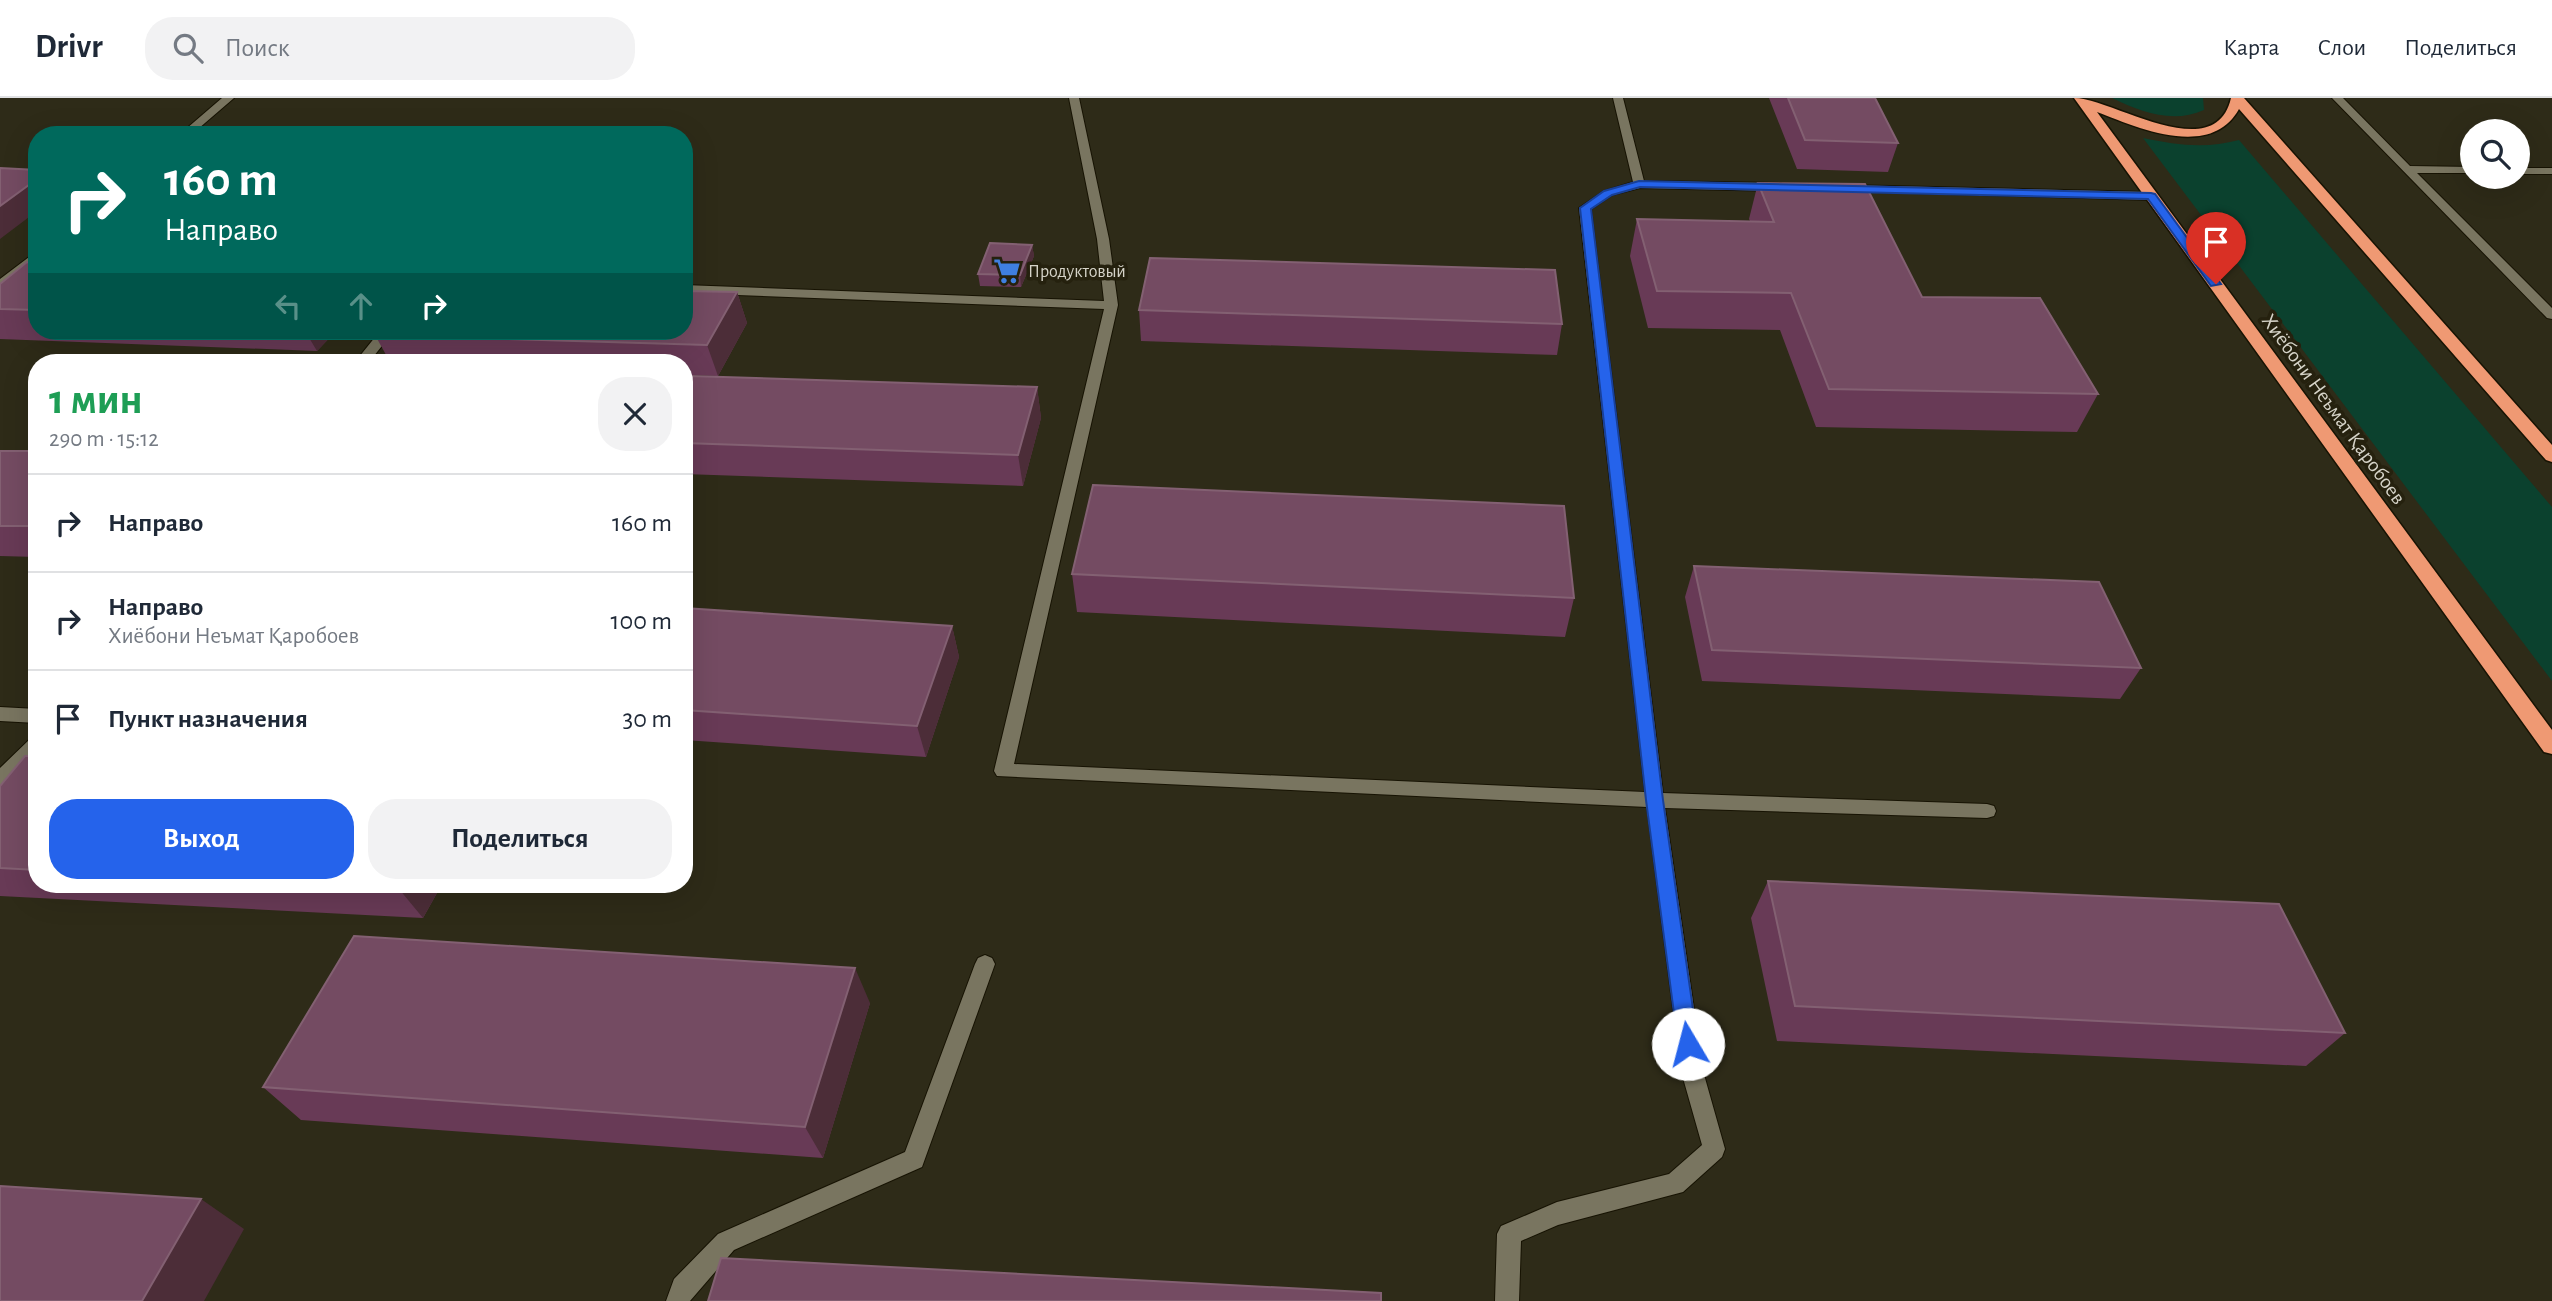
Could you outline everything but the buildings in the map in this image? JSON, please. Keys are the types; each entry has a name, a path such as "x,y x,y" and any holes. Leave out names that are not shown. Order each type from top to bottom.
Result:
{"highway":[{"path":"2081,100 2134,122 2169,131 2200,132 2223,124 2238,98 2552,456"},
{"name":"Хиёбони Неъмат Қаробоев","path":"2081,100 2552,746"}],"street":[{"path":"195,126 229,98"},
{"path":"1074,98 1103,239 1111,305 1003,771 1058,771 1655,800 1987,811"},
{"path":"1618,98 1639,184"},
{"path":"2337,98 2552,315"},
{"path":"2406,169 2460,170"},
{"path":"2530,171 2552,171"},
{"path":"1507,1301 1509,1234 1557,1214 1675,1184 1714,1149 1692,1071 1655,800 1585,208 1608,193 1639,184 1791,188"},
{"path":"1833,189 2151,196"},
{"path":"0,286 28,263"},
{"path":"693,289 1111,305"},
{"path":"368,354 380,340"},
{"path":"0,714 28,716"},
{"path":"0,779 28,752"},
{"path":"678,1301 683,1288 726,1242 914,1159 985,964"}],"green space":[{"path":"2112,98 2203,98 2204,110 2169,116 2146,112"},
{"path":"2143,138 2191,145 2239,140 2552,507 2552,681"}],"place":[{"name":"Продуктовый","path":"1007,271"}],"route":[{"path":"1688,1044 1655,800 1585,208 1608,193 1639,184 2151,196 2216,284"}]}
